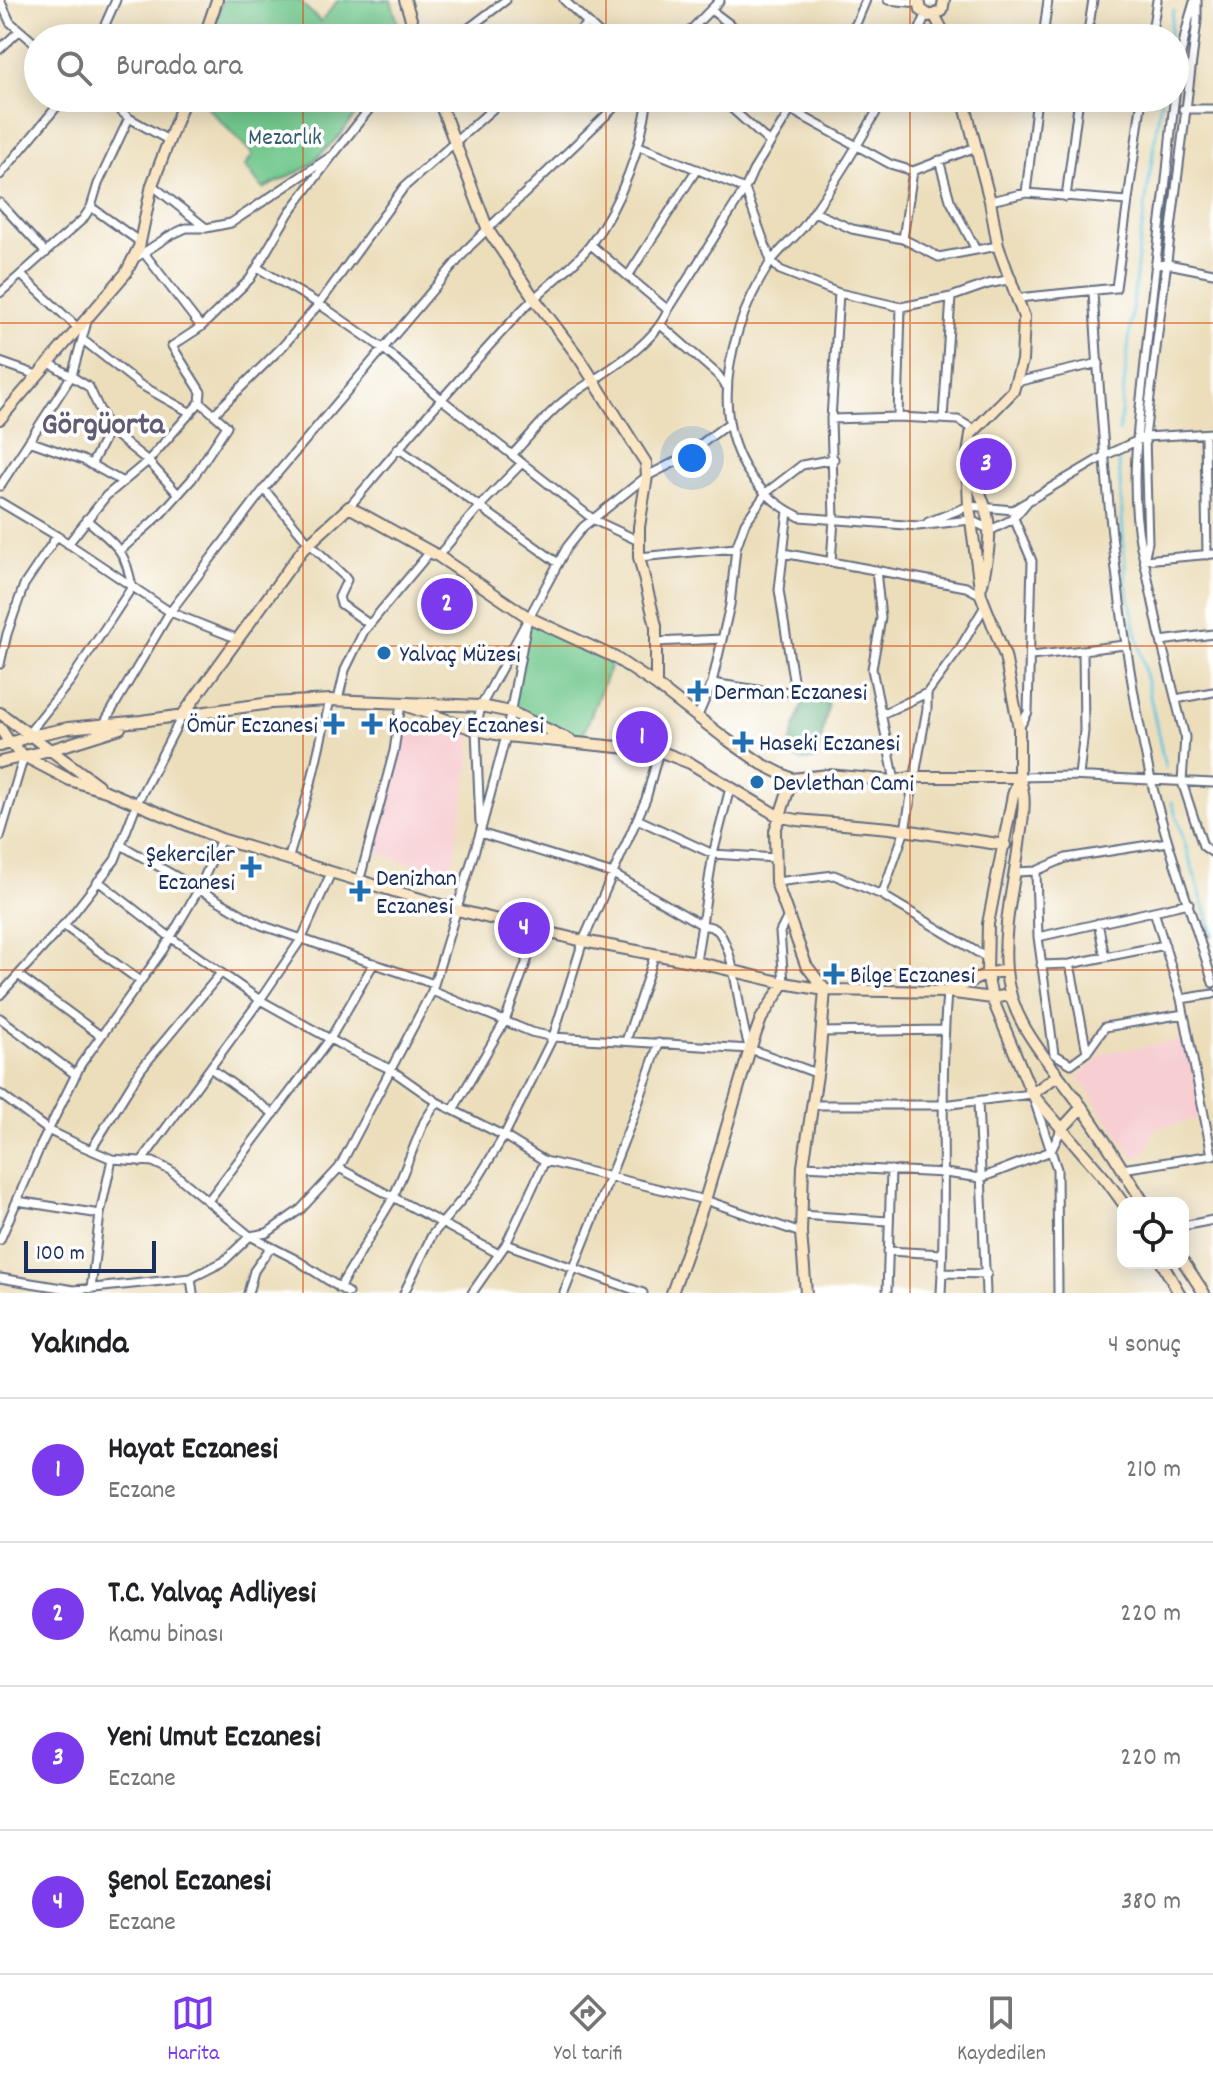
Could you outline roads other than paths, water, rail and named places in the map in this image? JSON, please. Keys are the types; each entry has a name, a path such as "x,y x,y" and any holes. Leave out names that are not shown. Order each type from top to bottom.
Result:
{"street":[{"path":"0,0 10,22 24,35"},
{"path":"105,24 116,0"},
{"path":"209,24 217,0"},
{"path":"405,0 413,24"},
{"path":"474,24 506,0"},
{"path":"564,0 588,23"},
{"path":"697,24 720,0"},
{"path":"856,24 866,0"},
{"path":"888,0 919,1 921,10 936,24"},
{"path":"925,24 930,15 942,11 944,0"},
{"path":"1045,24 1048,0"},
{"path":"1089,24 1093,0"},
{"path":"1153,24 1157,0"},
{"path":"1189,80 1197,21 1196,0"},
{"path":"1188,24 1196,0"},
{"path":"711,10 730,24"},
{"path":"0,49 19,31"},
{"path":"1189,109 1213,109"},
{"path":"0,175 52,112"},
{"path":"122,112 170,141"},
{"path":"0,419 126,273 142,247 152,185 180,112"},
{"path":"68,544 86,519 148,461 200,402 201,392 172,346 201,327 258,268 289,213 367,112"},
{"path":"443,112 488,230 595,381 646,463 639,557 654,612 656,685"},
{"path":"214,414 283,346 319,304 404,187 489,112"},
{"path":"94,736 170,612 264,489 470,246 610,112"},
{"path":"0,995 63,925 115,860 137,803 182,716 309,543 349,507 440,398 534,298 591,245 622,190 643,134 646,112"},
{"path":"736,112 770,143"},
{"path":"513,454 568,397 595,381 662,326 668,310 790,112"},
{"path":"795,112 890,164 913,171 976,147"},
{"path":"876,112 805,225 771,261 736,335 726,386 731,437 744,469 788,511 800,517 918,526 970,520 991,530"},
{"path":"967,112 990,201 998,246 1024,317 1022,361 1013,391 971,434 967,462 970,520 981,595 1005,656 1019,728 1019,777 988,924 987,974 992,998 1032,1094 1057,1169 1058,1293"},
{"path":"1026,193 1035,112"},
{"path":"1066,197 1077,112"},
{"path":"1018,298 1116,288 1140,112"},
{"path":"1175,112 1155,265 1135,494 1139,539 1185,737 1182,782 1203,846 1213,853"},
{"path":"1141,439 1168,264 1185,112"},
{"path":"0,293 72,231 91,207 98,184 129,118"},
{"path":"639,146 745,189 771,261 780,270 839,293 901,307 951,297 1012,279"},
{"path":"142,247 186,228 231,223 333,155"},
{"path":"939,160 950,200 976,250"},
{"path":"628,276 697,169"},
{"path":"903,239 913,171"},
{"path":"152,185 206,228"},
{"path":"990,201 1026,193 1127,201"},
{"path":"0,203 46,253"},
{"path":"91,207 142,247 201,327"},
{"path":"814,212 852,229 903,239 939,257 998,246"},
{"path":"591,245 668,310"},
{"path":"1155,265 1168,264 1213,273"},
{"path":"258,268 319,304 384,349 440,398 594,520 639,541"},
{"path":"21,275 78,328"},
{"path":"1093,292 1111,542 1125,645 1151,780 1213,983"},
{"path":"831,562 834,459 831,419 839,293"},
{"path":"943,419 951,297"},
{"path":"898,417 901,307"},
{"path":"0,486 72,375 88,316"},
{"path":"662,326 718,375 726,386"},
{"path":"83,340 139,384 191,413"},
{"path":"0,362 37,375"},
{"path":"48,362 89,387 109,430 148,461 178,494"},
{"path":"1016,382 1099,363"},
{"path":"121,550 192,479 227,426 200,402"},
{"path":"831,419 898,417 958,420 975,430"},
{"path":"480,833 476,730 481,706 558,563 583,527 647,476 681,459 729,423"},
{"path":"91,465 109,430"},
{"path":"918,526 969,506 1013,510 1106,455 1141,439 1209,434 1210,554 1144,560"},
{"path":"29,441 91,465 123,482"},
{"path":"398,448 558,563"},
{"path":"697,718 712,683 730,605 736,548 745,523 767,492 802,465 834,459"},
{"path":"967,462 987,507 991,530 981,595"},
{"path":"288,860 334,700 345,670 369,624 522,463"},
{"path":"264,489 309,543 347,580 339,597 341,604 369,624"},
{"path":"991,530 1013,519 1031,498"},
{"path":"0,502 57,536 170,612 238,639"},
{"path":"349,507 434,554 528,617 614,657 762,764 792,779 828,775 895,781 913,777 1079,776 1213,783"},
{"path":"1013,510 1013,519 1032,561 1028,712 1019,728"},
{"path":"712,683 795,692 779,590 788,511"},
{"path":"29,735 71,680 132,587 128,562 121,550 86,519"},
{"path":"0,664 24,585 57,536"},
{"path":"639,557 736,548"},
{"path":"783,553 966,587 981,595"},
{"path":"876,570 881,618 872,669 895,781"},
{"path":"882,714 927,693 960,648 985,606"},
{"path":"0,1278 74,1292 116,1290 191,1278 223,1262 250,1236 267,1233 301,1209 339,1168 424,1011 433,987 506,736 528,617"},
{"path":"1161,641 1213,634"},
{"path":"656,642 722,639"},
{"path":"1031,656 1125,645"},
{"path":"1079,776 1084,731 1083,650"},
{"path":"1176,699 1213,692"},
{"path":"882,895 905,830 927,709 927,693"},
{"path":"5,745 29,735 271,703 334,700 481,706 511,712 579,745"},
{"path":"401,704 476,730 506,736 659,751 690,763 778,816 1005,845"},
{"path":"359,882 394,751 401,704"},
{"path":"0,713 106,791"},
{"path":"0,762 50,750 141,721"},
{"path":"0,728 5,745 70,780 137,803 221,839 457,910 583,941 825,990 947,992 992,998 1010,995"},
{"path":"404,1293 432,1235 474,1185 504,1136 553,1037 583,941 646,799 659,751"},
{"path":"0,837 24,756"},
{"path":"1019,777 1025,793 1016,872 1005,929 1010,995 1035,1045 1082,1107 1140,1197"},
{"path":"792,779 775,831 776,882 806,965 825,990 803,1166 801,1233 806,1293"},
{"path":"696,962 713,854 730,788"},
{"path":"637,819 713,854 775,858"},
{"path":"480,833 613,874 702,925 714,928 719,933 733,972 742,1029 750,1049"},
{"path":"0,1240 48,1130 76,1075 170,937 199,889 221,839"},
{"path":"1016,872 1036,871 1066,858 1168,842"},
{"path":"121,845 261,925 374,963 531,1032 553,1037 750,1049 816,1073"},
{"path":"1036,871 1038,937 1054,1054 1071,1064 1087,1052 1105,1027 1184,1014"},
{"path":"141,1162 302,938 331,873"},
{"path":"776,882 834,875 882,895 987,958"},
{"path":"98,881 170,937 260,1000 390,1069 437,1102 545,1161 705,1200 801,1233"},
{"path":"1038,937 1189,903"},
{"path":"1122,1169 1213,1155 1181,999 1154,911"},
{"path":"672,1293 705,1200 750,1049 761,1019 784,983 780,932 787,918"},
{"path":"1098,923 1105,957"},
{"path":"63,925 140,981"},
{"path":"453,1110 505,1021 538,930"},
{"path":"1041,965 1070,964 1165,945"},
{"path":"626,1041 655,954"},
{"path":"208,1201 330,1039 374,963"},
{"path":"1070,964 1087,1052"},
{"path":"947,992 987,974 1006,970"},
{"path":"91,1150 141,1069 221,973"},
{"path":"18,975 101,1036"},
{"path":"941,1293 947,992"},
{"path":"1181,999 1213,994"},
{"path":"0,1018 76,1075"},
{"path":"821,1032 944,1030"},
{"path":"564,1293 659,1043"},
{"path":"210,1068 274,1114"},
{"path":"811,1105 943,1105 978,1101 1032,1094 1058,1075"},
{"path":"0,1094 48,1130 91,1150 112,1159 153,1162 170,1170 250,1236 295,1259 348,1293"},
{"path":"1032,1094 1119,1197"},
{"path":"978,1101 986,1293"},
{"path":"339,1288 393,1198 424,1122 437,1102"},
{"path":"803,1166 945,1173 981,1178 1051,1151 1061,1130 1082,1107"},
{"path":"91,1289 100,1214 112,1159"},
{"path":"472,1293 506,1244 545,1161"},
{"path":"339,1168 499,1254"},
{"path":"887,1293 891,1170"},
{"path":"17,1201 100,1214"},
{"path":"801,1215 888,1221"},
{"path":"0,1216 9,1220"},
{"path":"1189,1225 1213,1220"},
{"path":"506,1244 643,1293"},
{"path":"248,1293 254,1271 270,1248"},
{"path":"888,1251 942,1254"},
{"path":"1165,1269 1179,1293"},
{"path":"1188,1269 1204,1293"},
{"path":"942,1273 987,1274"},
{"path":"191,1278 193,1293"}],"waterway":[{"path":"1171,24 1173,11"},
{"path":"1119,432 1139,248 1159,112"},
{"path":"1119,463 1126,583 1165,767"},
{"path":"1172,802 1213,935"}],"place":[{"name":"Yeni Umut Eczanesi","path":"986,464"},
{"name":"T.C. Yalvaç Adliyesi","path":"447,604"},
{"name":"Yalvaç Müzesi","path":"384,653"},
{"name":"Derman Eczanesi","path":"698,691"},
{"name":"Ömür Eczanesi","path":"334,724"},
{"name":"Kocabey Eczanesi","path":"372,724"},
{"name":"Hayat Eczanesi","path":"642,737"},
{"name":"Haseki Eczanesi","path":"743,742"},
{"name":"Devlethan Cami","path":"757,782"},
{"name":"Şekerciler Eczanesi","path":"251,867"},
{"name":"Denizhan Eczanesi","path":"360,891"},
{"name":"Şenol Eczanesi","path":"524,928"},
{"name":"Bilge Eczanesi","path":"834,974"}],"district":[{"name":"Görgüorta","path":"103,422"}],"park label":[{"name":"Mezarlık","path":"285,136"}]}
